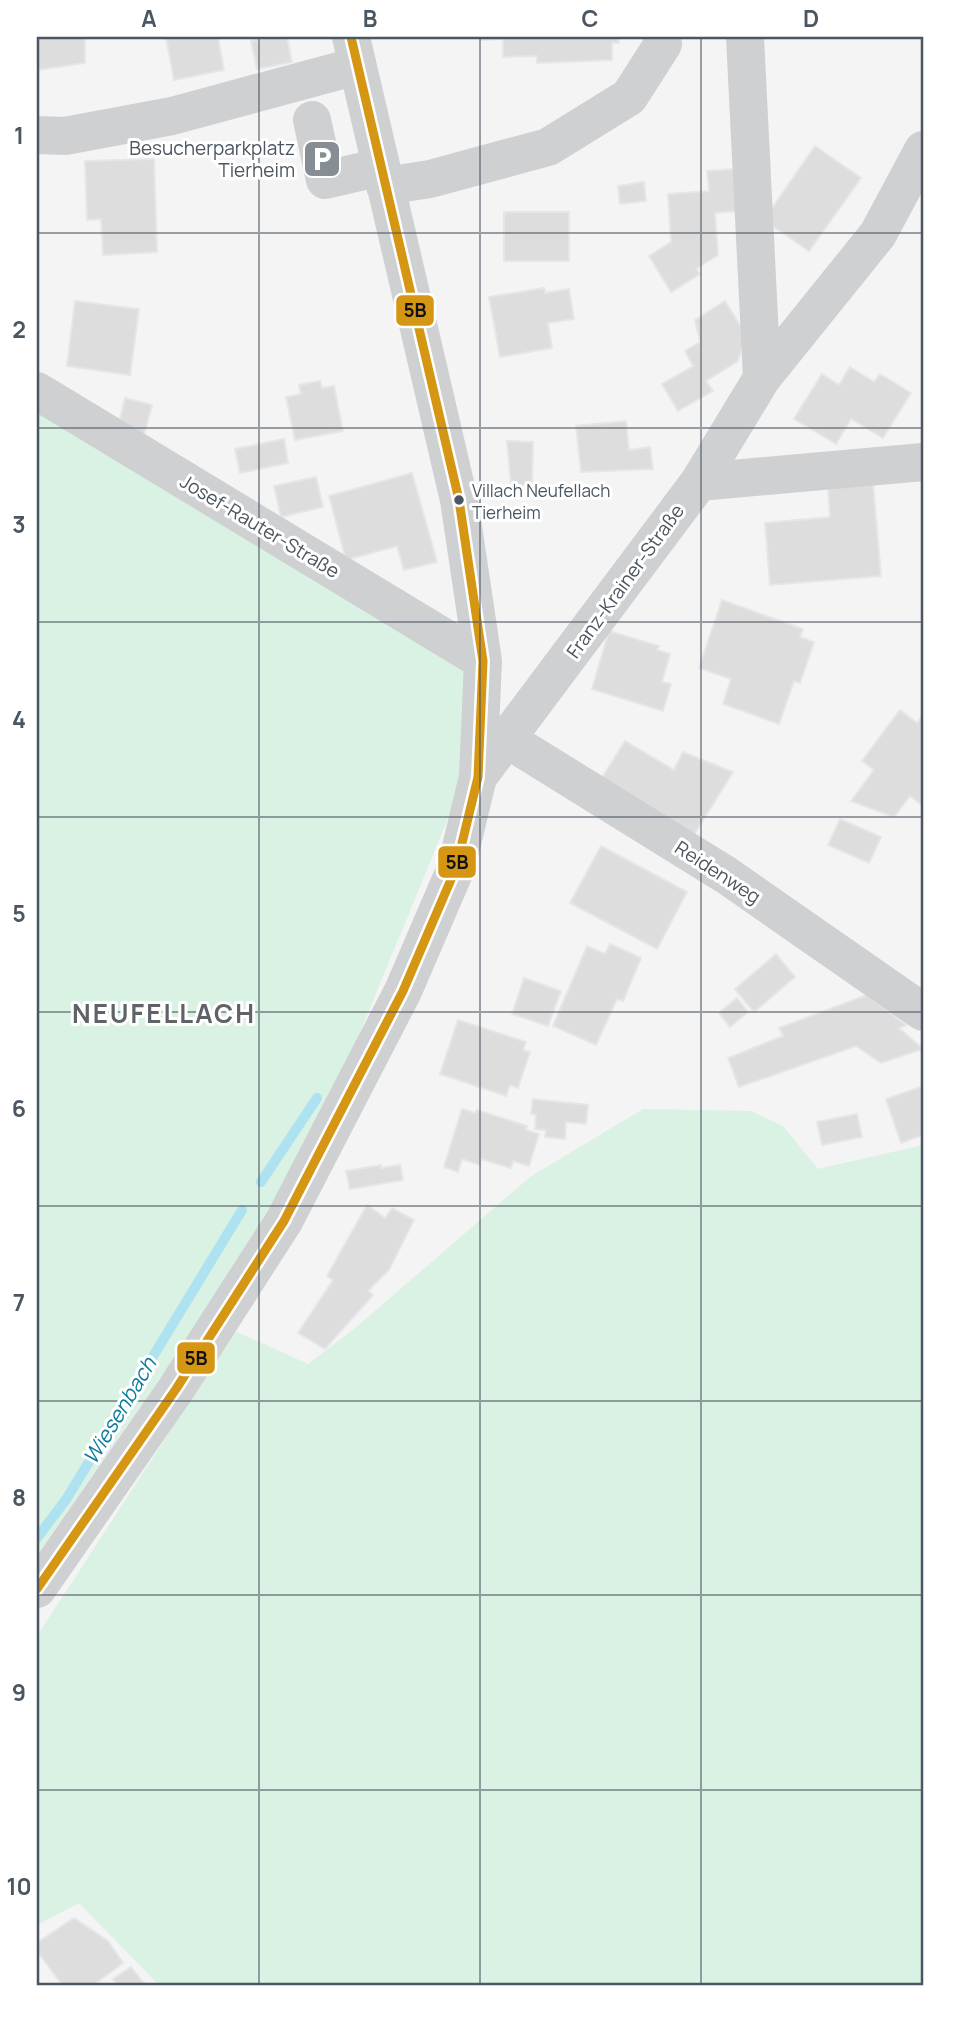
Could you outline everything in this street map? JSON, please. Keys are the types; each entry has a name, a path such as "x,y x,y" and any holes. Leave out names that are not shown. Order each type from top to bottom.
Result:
{"street":[{"path":"312,120 325,180 383,177 430,179 548,146 629,97 663,44 662,37"},
{"path":"745,37 762,378"},
{"path":"37,135 65,136 172,116 354,52 459,500 483,660 478,777 456,868 402,992 284,1221 176,1389 37,1589"},
{"name":"Franz-Krainer-Straße","path":"478,777 699,481 762,378 878,234 923,150"},
{"name":"Josef-Rauter-Straße","path":"37,391 483,660"},
{"path":"699,481 923,462"},
{"name":"Reidenweg","path":"508,740 726,875 923,1012"}],"green space":[{"path":"37,412 467,673 477,748 321,1127 265,1227 37,1555"},
{"path":"643,1109 751,1111 783,1126 818,1169 923,1145 923,1986 160,1986 79,1903 37,1925 37,1636 235,1331 308,1364 354,1329 530,1177"}],"building":[{"path":"37,37 85,37 85,63 37,70"},
{"path":"166,37 218,37 224,70 174,80"},
{"path":"287,37 292,62 257,69 251,41"},
{"path":"480,37 619,37 619,43 612,43 612,60 537,63 537,56 503,57 503,39 481,40"},
{"path":"815,146 861,178 809,251 764,220"},
{"path":"154,159 157,252 103,255 101,219 87,220 85,161"},
{"path":"736,169 738,211 715,213 718,255 696,269 700,274 671,292 649,256 671,242 668,194 709,191 707,171"},
{"path":"644,182 646,201 620,204 618,186"},
{"path":"504,212 569,212 569,261 504,261"},
{"path":"544,288 545,293 569,289 574,319 548,323 552,348 500,357 489,297"},
{"path":"75,301 139,309 130,375 67,366"},
{"path":"725,301 746,335 738,361 706,381 713,391 678,411 662,384 693,366 685,351 700,342 695,320"},
{"path":"850,367 874,382 880,374 911,393 883,438 851,419 836,444 794,419 822,374 839,385"},
{"path":"320,381 322,388 334,386 343,431 295,440 286,397 301,394 299,385"},
{"path":"125,398 152,405 144,435 118,428"},
{"path":"626,421 629,450 650,447 653,469 581,472 576,426"},
{"path":"284,439 288,463 240,473 235,449"},
{"path":"507,441 533,442 532,486 511,485"},
{"path":"412,473 437,562 404,570 397,546 346,560 329,496"},
{"path":"316,477 323,507 281,517 274,486"},
{"path":"873,483 881,576 770,585 765,523 830,517 828,487"},
{"path":"722,600 803,629 800,637 814,642 800,683 794,681 779,724 723,704 731,679 699,668"},
{"path":"609,631 659,646 657,650 670,654 662,682 671,684 663,711 592,689"},
{"path":"900,710 917,723 921,717 923,719 923,806 910,796 894,817 851,801 874,770 862,761"},
{"path":"625,741 674,770 683,752 733,772 692,838 598,784"},
{"path":"840,819 881,837 869,863 828,845"},
{"path":"601,846 687,892 657,949 570,903"},
{"path":"610,944 641,958 623,1001 617,999 596,1045 553,1026 587,946 605,954"},
{"path":"776,954 795,977 754,1012 735,989"},
{"path":"524,978 561,991 548,1026 512,1014"},
{"path":"867,995 906,1025 899,1028 923,1049 881,1063 856,1046 739,1087 728,1058 783,1036 779,1028"},
{"path":"737,998 748,1012 730,1027 719,1013"},
{"path":"458,1020 526,1042 523,1050 530,1052 518,1088 510,1085 506,1096 440,1074"},
{"path":"923,1086 923,1135 901,1143 886,1099"},
{"path":"533,1099 588,1105 586,1124 566,1122 565,1139 545,1137 546,1130 535,1129 536,1115 531,1114"},
{"path":"462,1109 475,1113 477,1110 527,1126 526,1130 539,1134 529,1166 513,1161 511,1168 481,1159 480,1165 462,1159 458,1172 444,1167"},
{"path":"857,1114 862,1137 822,1145 817,1122"},
{"path":"381,1165 381,1168 400,1165 403,1180 350,1189 346,1171"},
{"path":"367,1205 385,1218 392,1208 414,1220 389,1270 368,1291 373,1295 325,1349 298,1333 333,1280 327,1276"},
{"path":"74,1918 108,1941 123,1963 92,1986 63,1986 37,1951 37,1943"},
{"path":"131,1967 146,1986 118,1986 113,1979"}],"waterway":[{"name":"Wiesenbach","path":"261,1182 317,1098"},
{"name":"Wiesenbach","path":"37,1538 67,1498 242,1210"}],"transit line":[{"name":"5B","path":"37,1589 176,1389 284,1221 403,991 456,868 478,777 483,661 459,500 351,37"}],"place":[{"name":"Besucherparkplatz Tierheim","path":"322,159"},
{"name":"Villach Neufellach Tierheim","path":"459,500"}],"district":[{"name":"NEUFELLACH","path":"164,1014"}]}
